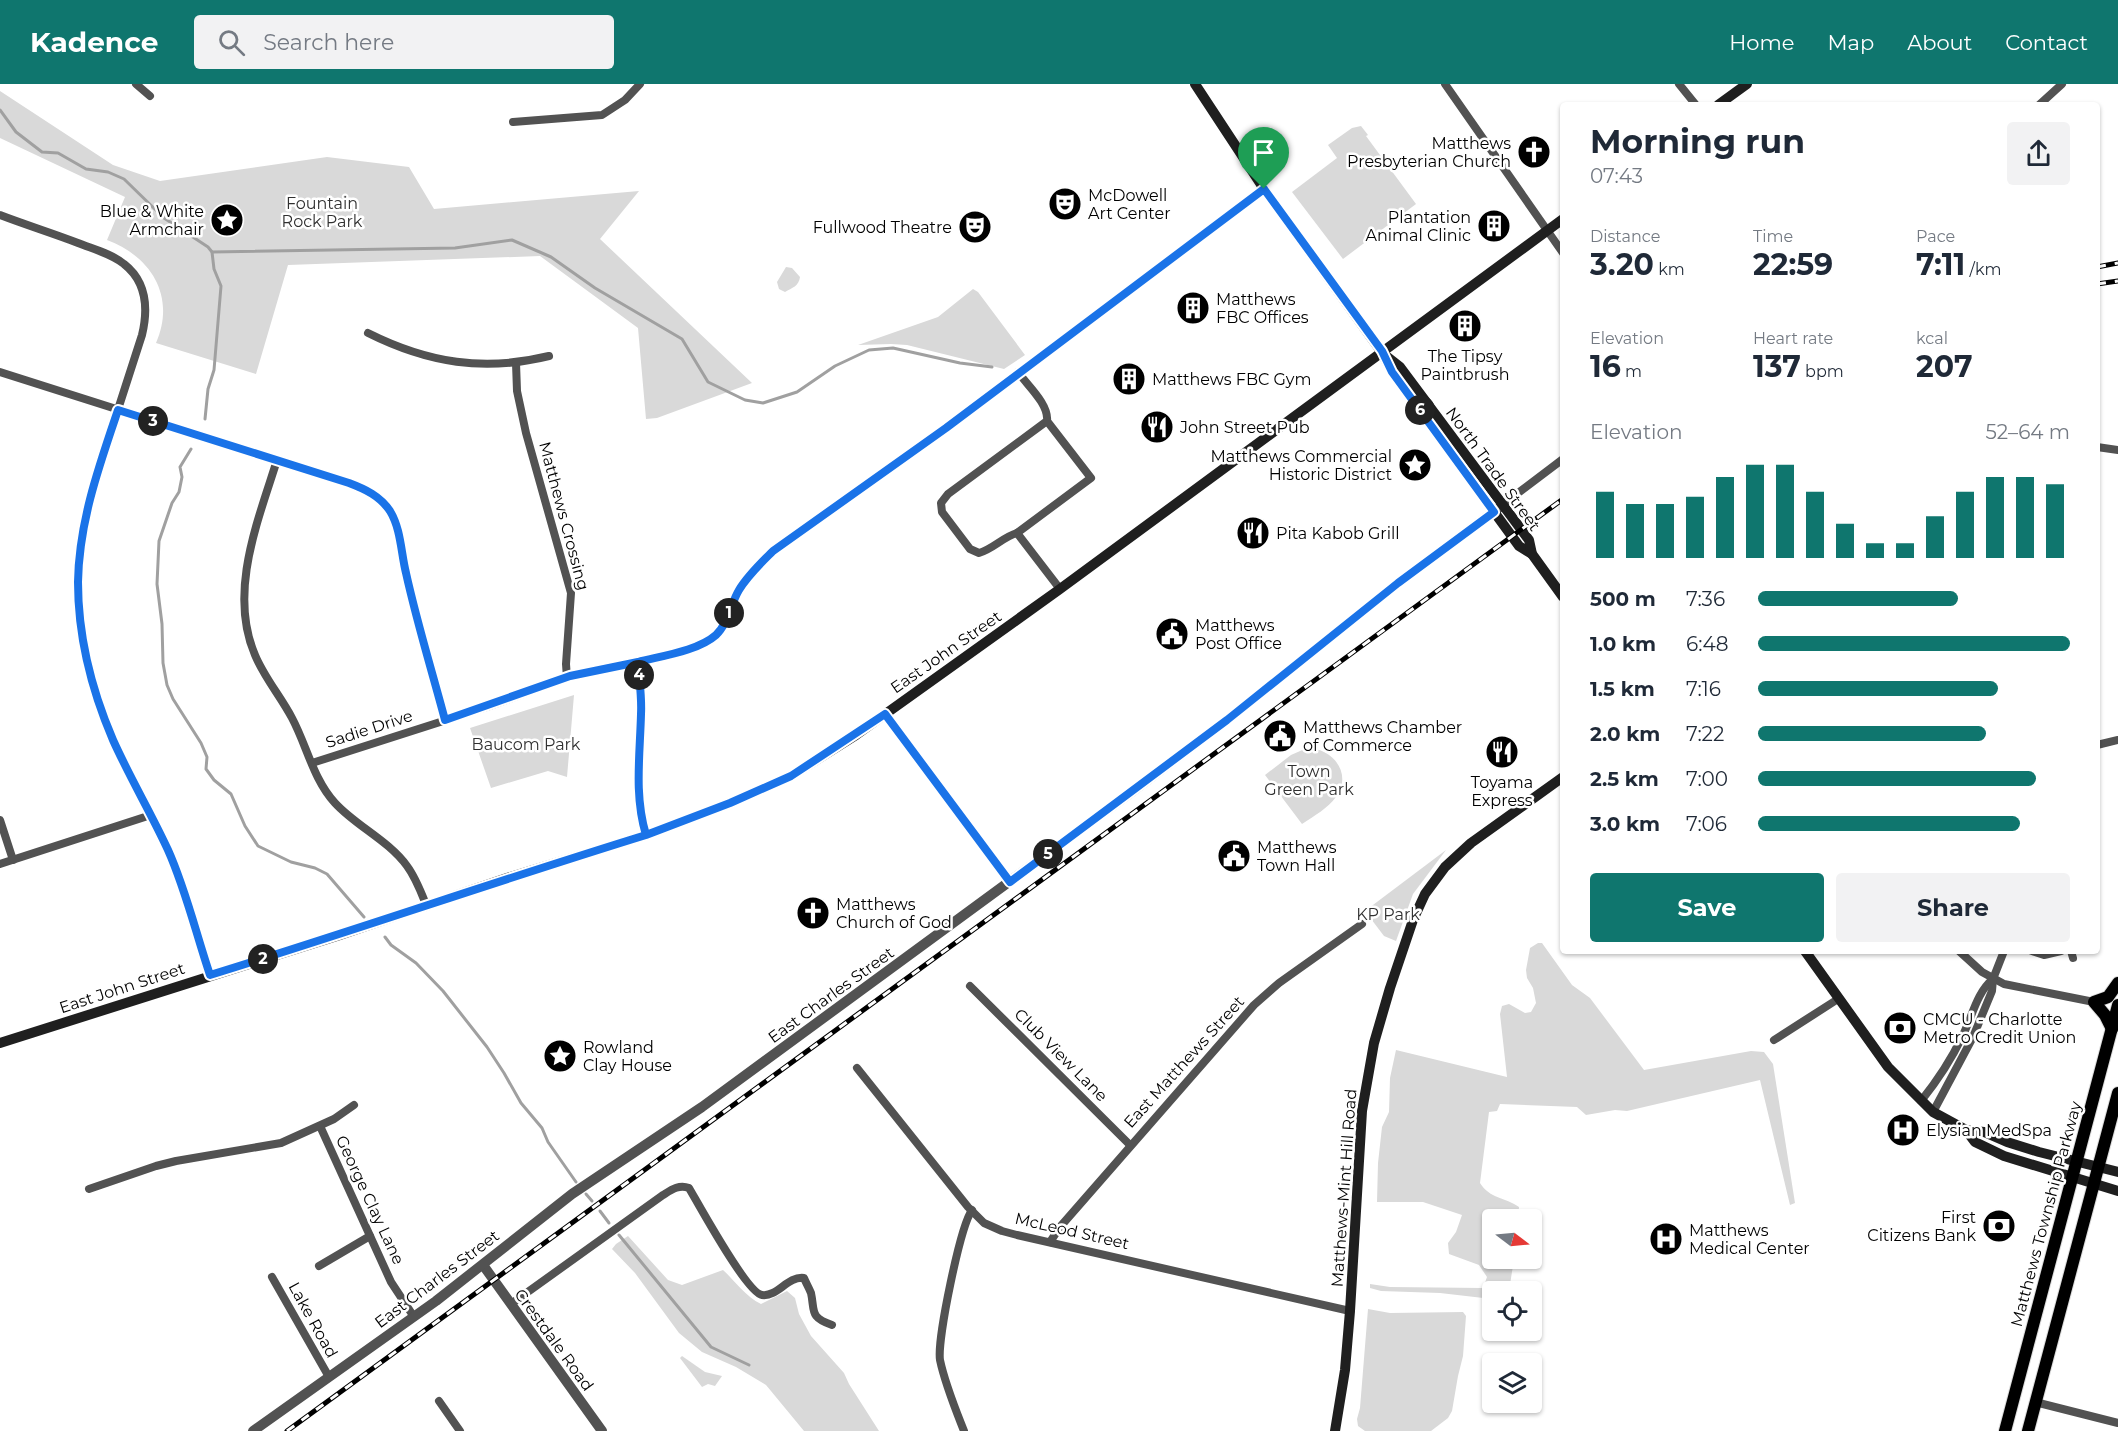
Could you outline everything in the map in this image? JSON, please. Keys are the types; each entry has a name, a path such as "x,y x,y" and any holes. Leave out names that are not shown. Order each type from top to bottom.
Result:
{"main road":[{"name":"North Trade Street","path":"1195,84 1264,189 1382,351 1392,372 1498,508 1519,546 1532,554 1560,593"},
{"path":"1722,102 1747,84"},
{"name":"East John Street","path":"0,1042 646,835 730,803 791,776 885,714 1060,589 1560,221"},
{"name":"Matthews-Mint Hill Road","path":"1335,1431 1345,1370 1365,1084 1395,971 1419,906 1431,885 1449,862 1471,843 1560,779"},
{"path":"1807,954 1888,1067 1933,1112 1966,1130 1984,1132 2020,1147 2118,1172"},
{"path":"2112,1029 2105,1015 2094,1002 2108,997 2118,983"},
{"name":"Matthews Township Parkway","path":"2005,1431 2118,1005"},
{"path":"2028,1431 2118,1093"},
{"path":"1966,1130 1975,1142 2004,1156 2118,1191"}],"street":[{"path":"136,84 150,96"},
{"path":"513,123 602,115 620,104 640,84"},
{"path":"1445,84 1560,249"},
{"path":"1679,84 1694,102"},
{"path":"2042,102 2062,84"},
{"name":"Sadie Drive","path":"312,763 567,678 699,646 722,629 750,573 773,551 946,428 1264,189"},
{"path":"0,215 106,254 124,264 140,284 146,302 146,318 83,527 78,580 81,627 88,662 104,717 124,764 173,863 210,975"},
{"path":"368,333 415,353 448,361 481,364 516,363 549,356"},
{"name":"Matthews Crossing","path":"516,363 517,391 526,433 571,593 567,678"},
{"path":"0,372 363,488 380,500 391,512 398,528 410,592 445,720"},
{"path":"1018,372 1045,408 1048,415 1047,421 948,494 941,503 942,512 970,549 979,553 988,550 1009,535 1017,533 1091,478 1047,421"},
{"path":"2100,447 2118,450"},
{"path":"278,460 250,551 245,592 247,631 255,657 292,718 319,782 336,804 393,850 407,866 417,881 427,907"},
{"path":"1498,508 1560,461"},
{"name":"East Charles Street","path":"253,1431 414,1317 572,1194 702,1107 1010,882 1227,720 1398,583 1498,508"},
{"path":"1017,533 1060,589"},
{"path":"638,662 641,711 638,764 639,807 646,835"},
{"path":"885,714 1010,882"},
{"path":"2100,744 2118,740"},
{"path":"0,864 151,815"},
{"path":"0,820 14,860"},
{"name":"East Matthews Street","path":"1050,1242 1060,1227 1130,1145 1259,1000 1279,983 1362,924"},
{"path":"1962,954 1993,979 2019,988 2094,1002"},
{"path":"1933,1112 1972,1037 1992,991 1993,979 2003,954"},
{"path":"1921,1101 1945,1069 1963,1036 1983,987 1993,979"},
{"name":"Club View Lane","path":"970,986 1130,1145"},
{"path":"1774,1040 1838,999"},
{"name":"McLeod Street","path":"857,1068 972,1210 990,1226 1350,1311"},
{"path":"88,1189 176,1161 281,1143 334,1119 354,1105"},
{"name":"George Clay Lane","path":"320,1126 391,1282 414,1317"},
{"path":"511,1304 663,1195 678,1187 686,1187 730,1258 754,1290 761,1295 770,1294 795,1278 804,1278 811,1293 811,1307 820,1320 832,1325"},
{"path":"964,1431 940,1358 942,1325 964,1228 972,1210"},
{"path":"319,1266 370,1236"},
{"name":"Crestdale Road","path":"483,1265 602,1431"},
{"name":"Lake Road","path":"272,1277 328,1377"},
{"path":"439,1401 460,1431"},
{"path":"2035,1402 2118,1423"}],"green space":[{"name":"Fountain Rock Park","path":"0,91 113,165 160,181 327,157 409,167 434,209 639,191 600,239 752,383 657,418 646,419 638,328 540,256 288,265 256,374 156,343 163,310 156,281 148,268 136,257 123,247 107,240 125,197 0,138"},
{"path":"1361,126 1416,204 1343,259 1292,192 1337,158 1328,145 1352,128"},
{"path":"786,267 792,268 800,277 797,285 785,292 779,289 777,282"},
{"path":"973,289 978,292 1025,355 1004,369 907,345 858,345 938,317"},
{"name":"Baucom Park","path":"574,695 567,777 548,771 491,788 470,728"},
{"name":"Town Green Park","path":"1307,748 1325,752 1332,757 1338,764 1342,780 1341,788 1333,801 1302,824 1265,775 1291,755"},
{"name":"KP Park","path":"1446,850 1413,894 1396,941 1384,936 1365,911"},
{"path":"1542,943 1572,985 1590,998 1644,1070 1751,1051 1764,1052 1773,1064 1795,1203 1790,1205 1760,1080 1627,1111 1615,1110 1586,1115 1577,1107 1500,1104 1497,1111 1489,1112 1480,1183 1488,1192 1519,1207 1519,1209 1482,1209 1482,1269 1512,1269 1511,1281 1486,1281 1487,1277 1479,1265 1449,1254 1448,1243 1456,1232 1462,1215 1423,1202 1377,1202 1382,1127 1389,1112 1390,1078 1396,1050 1507,1077 1500,1014 1502,1006 1509,1004 1525,1013 1531,1012 1536,1003 1526,970 1530,948"},
{"path":"628,1236 668,1280 682,1285 723,1270 746,1293 761,1304 787,1291 795,1298 799,1314 811,1336 844,1373 879,1431 804,1431 766,1385 736,1367 702,1352 679,1333 635,1273 612,1249"},
{"path":"1370,1284 1390,1287 1482,1288 1482,1298 1440,1293 1381,1291 1370,1288"},
{"path":"1368,1309 1390,1313 1463,1312 1466,1316 1463,1356 1452,1411 1448,1418 1431,1431 1365,1431 1358,1426"},
{"path":"682,1356 705,1372 722,1376 715,1386 708,1384 702,1387 680,1358"}],"waterway":[{"path":"0,110 16,132 42,152 58,153 86,169 108,172 124,179 164,218 212,252 214,269 221,286 214,370 208,389 205,419"},
{"path":"212,252 455,248 512,240 551,257 595,288 682,339 708,382 745,400 763,403 797,392 835,366 869,350 893,348 960,363 992,367"},
{"path":"191,449 180,467 182,477 179,492 172,503 159,541 157,584 162,624 163,663 167,685 173,699 201,743 207,757 206,769 214,780 231,794 245,826 258,846 291,862 315,868 327,874 364,917"},
{"path":"385,937 391,945 416,963 443,991 487,1047 521,1103 542,1128 548,1142 576,1182"},
{"path":"586,1194 592,1201"},
{"path":"600,1211 609,1223"},
{"path":"619,1235 711,1347 749,1365"}],"railway":[{"path":"2100,266 2118,263"},
{"path":"2100,284 2118,281"},
{"path":"287,1431 1560,501"}],"place":[{"name":"Matthews Presbyterian Church","path":"1534,152"},
{"name":"McDowell Art Center","path":"1065,204"},
{"name":"Blue & White Armchair","path":"227,220"},
{"name":"Plantation Animal Clinic","path":"1494,226"},
{"name":"Fullwood Theatre","path":"975,227"},
{"name":"Matthews FBC Offices","path":"1193,308"},
{"name":"The Tipsy Paintbrush","path":"1465,326"},
{"name":"Matthews FBC Gym","path":"1129,379"},
{"name":"John Street Pub","path":"1157,427"},
{"name":"Matthews Commercial Historic District","path":"1415,465"},
{"name":"Pita Kabob Grill","path":"1253,533"},
{"name":"Matthews Post Office","path":"1172,634"},
{"name":"Matthews Chamber of Commerce","path":"1280,736"},
{"name":"Toyama Express","path":"1502,752"},
{"name":"Matthews Town Hall","path":"1234,856"},
{"name":"Matthews Church of God","path":"813,913"},
{"name":"CMCU - Charlotte Metro Credit Union","path":"1900,1028"},
{"name":"Rowland Clay House","path":"560,1056"},
{"name":"Elysian MedSpa","path":"1903,1130"},
{"name":"First Citizens Bank","path":"1999,1226"},
{"name":"Matthews Medical Center","path":"1666,1239"}],"route":[{"path":"1264,189 946,428 773,551 750,573 735,598 722,629 715,636 699,646 638,662 641,711 638,764 639,807 646,835 210,975 170,854 124,764 104,717 88,662 81,627 78,580 83,527 118,410 349,483 363,488 380,500 391,512 398,528 405,572 445,720 488,707 570,676 638,662 640,690 641,711 638,764 639,807 640,815 646,835 730,803 791,776 885,714 1010,882 1227,720 1398,583 1494,512 1392,372 1382,351 1264,189"}]}
